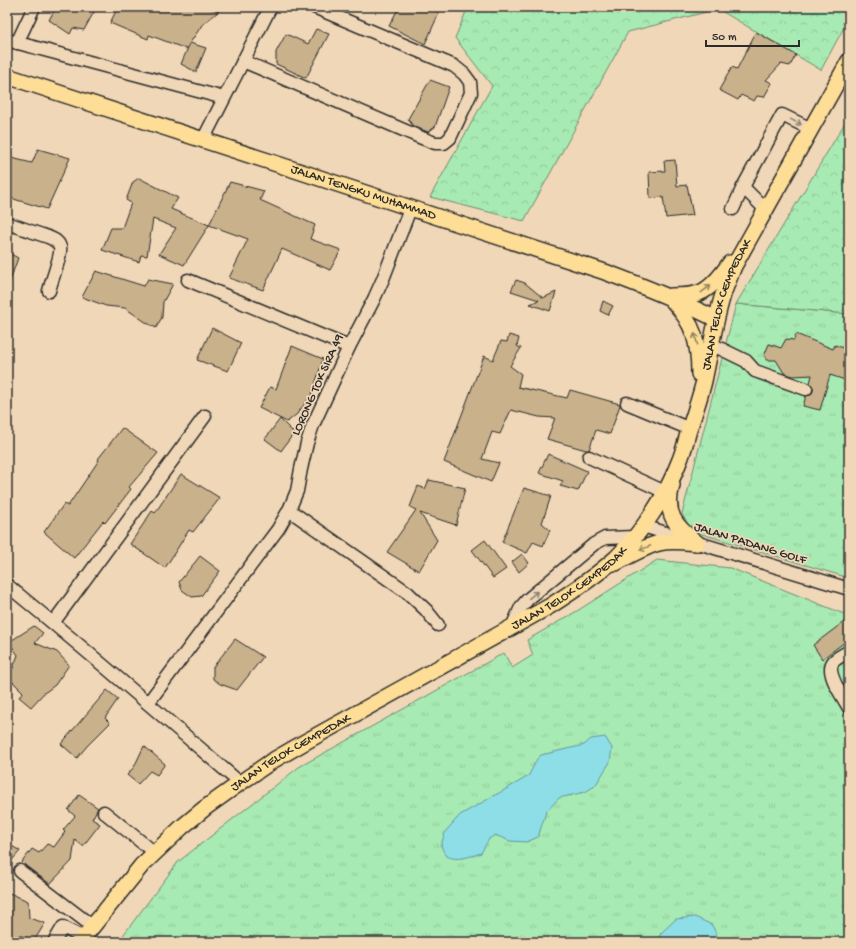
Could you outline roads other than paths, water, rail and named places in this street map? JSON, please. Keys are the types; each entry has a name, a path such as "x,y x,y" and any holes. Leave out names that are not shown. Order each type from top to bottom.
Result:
{"main road":[{"name":"JALAN TELOK CEMPEDAK","path":"85,935 142,865 182,827 205,808 272,761 550,606 573,591 614,559 639,532 665,492 679,463 686,444 698,406 716,319 734,266 849,61"},
{"name":"JALAN TENGKU MUHAMMAD","path":"7,76 605,272 668,296 716,319"},
{"path":"668,296 691,295 700,293 709,287 751,237"},
{"path":"668,296 687,318 697,343 699,359 698,406"},
{"path":"679,463 670,493 669,504 671,515 683,532 697,543"},
{"path":"594,575 643,549 660,543 697,543"}],"street":[{"path":"34,7 12,42 224,98"},
{"path":"203,140 269,10 272,7"},
{"path":"243,61 422,138 435,143 444,144 450,138 472,92 470,82 464,74 454,66 314,7"},
{"path":"733,209 742,187 782,115 811,129"},
{"path":"742,187 766,210"},
{"name":"LORONG TOK SIRA 49","path":"148,703 278,529 289,510 297,491 302,463 313,425 349,347 383,279 410,209"},
{"path":"7,223 48,236 54,239 58,244 61,249 60,255 49,291"},
{"path":"188,280 349,347"},
{"path":"711,344 746,361 755,371 806,389"},
{"path":"627,403 690,429"},
{"path":"53,622 205,416"},
{"path":"589,457 665,492"},
{"path":"289,510 408,593 426,610 438,625"},
{"name":"JALAN PADANG GOLF","path":"512,627 521,607 528,599 594,544 606,538 639,532 697,543 849,588"},
{"path":"7,585 53,622 240,783"},
{"path":"849,651 833,662 830,668 831,676 849,708"},
{"path":"104,812 155,853"},
{"path":"20,871 85,935"},
{"path":"54,942 63,927 85,935"}],"water":[{"path":"605,737 612,748 610,762 595,786 585,792 559,798 546,812 538,837 527,842 510,841 495,835 489,839 481,853 468,857 457,858 448,857 445,854 441,845 445,832 460,815 529,775 537,759 541,755 584,745 591,739"},
{"path":"695,917 712,925 720,942 657,942 661,933 676,919"}]}
